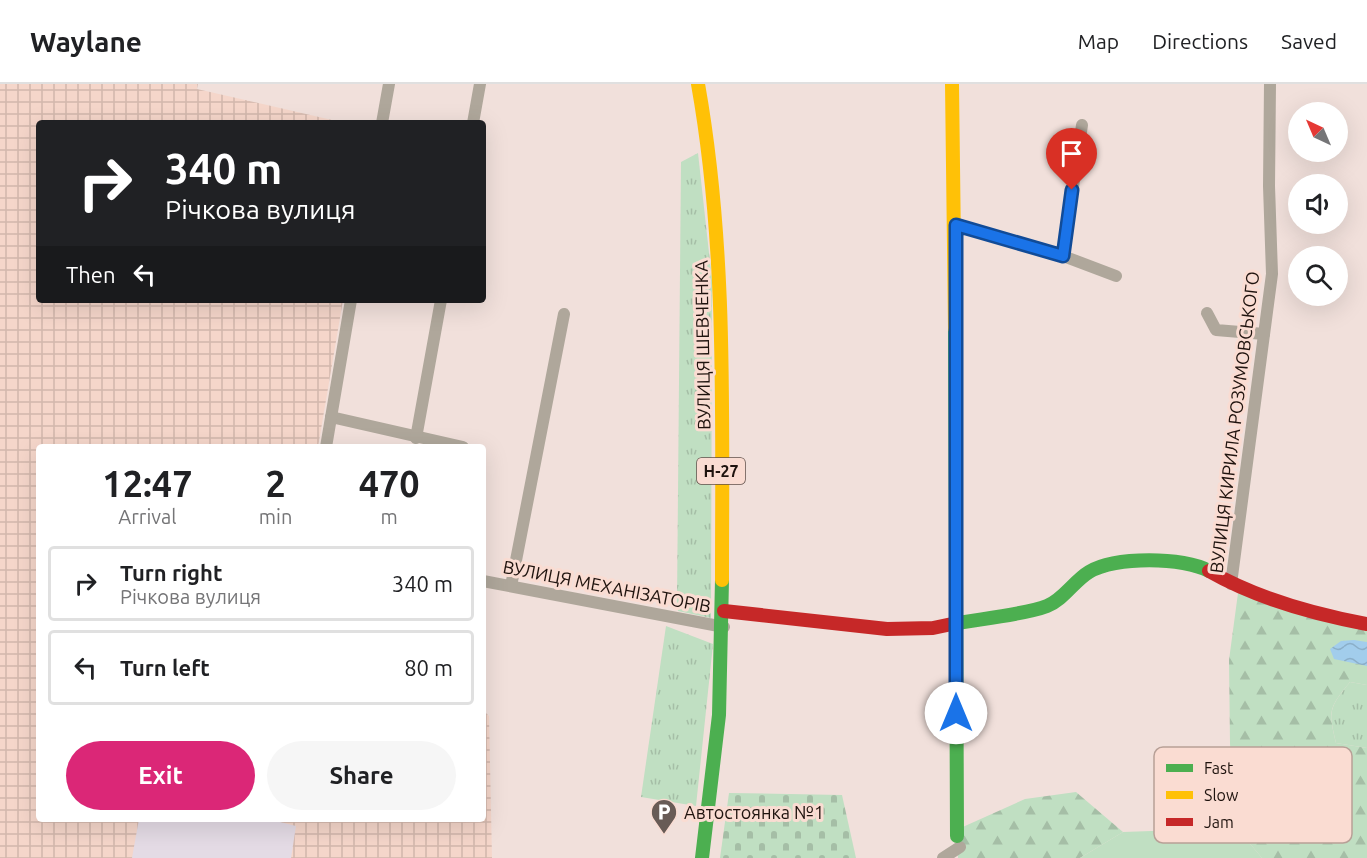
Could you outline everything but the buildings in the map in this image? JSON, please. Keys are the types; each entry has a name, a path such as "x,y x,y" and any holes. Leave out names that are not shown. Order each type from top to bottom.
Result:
{"street":[{"path":"383,120 389,84"},
{"path":"474,120 480,84"},
{"name":"ВУЛИЦЯ ШЕВЧЕНКА","path":"698,84 719,234 724,611 721,708 702,858"},
{"path":"943,858 958,841 955,625 956,225 952,84"},
{"name":"ВУЛИЦЯ КИРИЛА РОЗУМОВСЬКОГО","path":"1231,584 1272,274 1269,186 1270,84"},
{"path":"1063,256 1082,125"},
{"path":"956,225 1063,256 1116,276"},
{"path":"326,444 350,303"},
{"path":"416,438 440,303"},
{"path":"511,586 564,314"},
{"path":"1207,314 1216,330 1264,334"},
{"path":"331,417 447,444"},
{"name":"ВУЛИЦЯ МЕХАНІЗАТОРІВ","path":"724,611 797,617 887,629 933,628 1048,606 1090,571 1111,564 1140,560 1198,565 1231,584 1314,614 1367,624"},
{"name":"ВУЛИЦЯ МЕХАНІЗАТОРІВ","path":"486,581 724,627"}],"shaded area":[{"path":"0,84 198,84 197,89 332,120 36,120 36,303 342,303 319,444 36,444 36,822 486,822 486,713 489,716 492,858 0,858"},
{"path":"138,822 280,822 296,826 291,858 132,858"}],"green space":[{"path":"698,153 712,280 711,618 678,611 677,602 681,162"},
{"path":"1238,593 1367,631 1367,685 1350,682 1334,704 1331,716 1336,743 1367,748 1367,858 1262,858 1250,843 1352,843 1352,747 1230,747 1229,660"},
{"path":"666,626 713,644 696,806 641,797"},
{"path":"1350,682 1367,685 1367,748 1336,743 1332,710"},
{"path":"1076,792 1123,832 1080,858 958,858 956,830 1025,799"},
{"path":"729,793 842,795 856,858 720,858"},
{"path":"1154,831 1154,843 1250,843 1262,858 1080,858 1123,832"}],"water":[{"path":"1341,641 1367,642 1367,666 1334,659 1330,649"}],"traffic: fast":[{"path":"955,328 957,836"},
{"path":"952,624 1047,606 1089,572 1115,563 1167,561 1198,566 1209,571"},
{"path":"702,858 719,715 722,580"}],"traffic: slow":[{"path":"698,84 714,207 718,269 722,394 722,580"},
{"path":"952,84 955,328"}],"traffic: jam":[{"path":"1209,571 1247,590 1286,604 1367,624"},
{"path":"724,611 887,629 933,628 952,624"}],"place":[{"name":"Автостоянка №1","path":"664,835"}],"route":[{"path":"956,713 954,487 956,225 1063,256 1072,190"}]}
